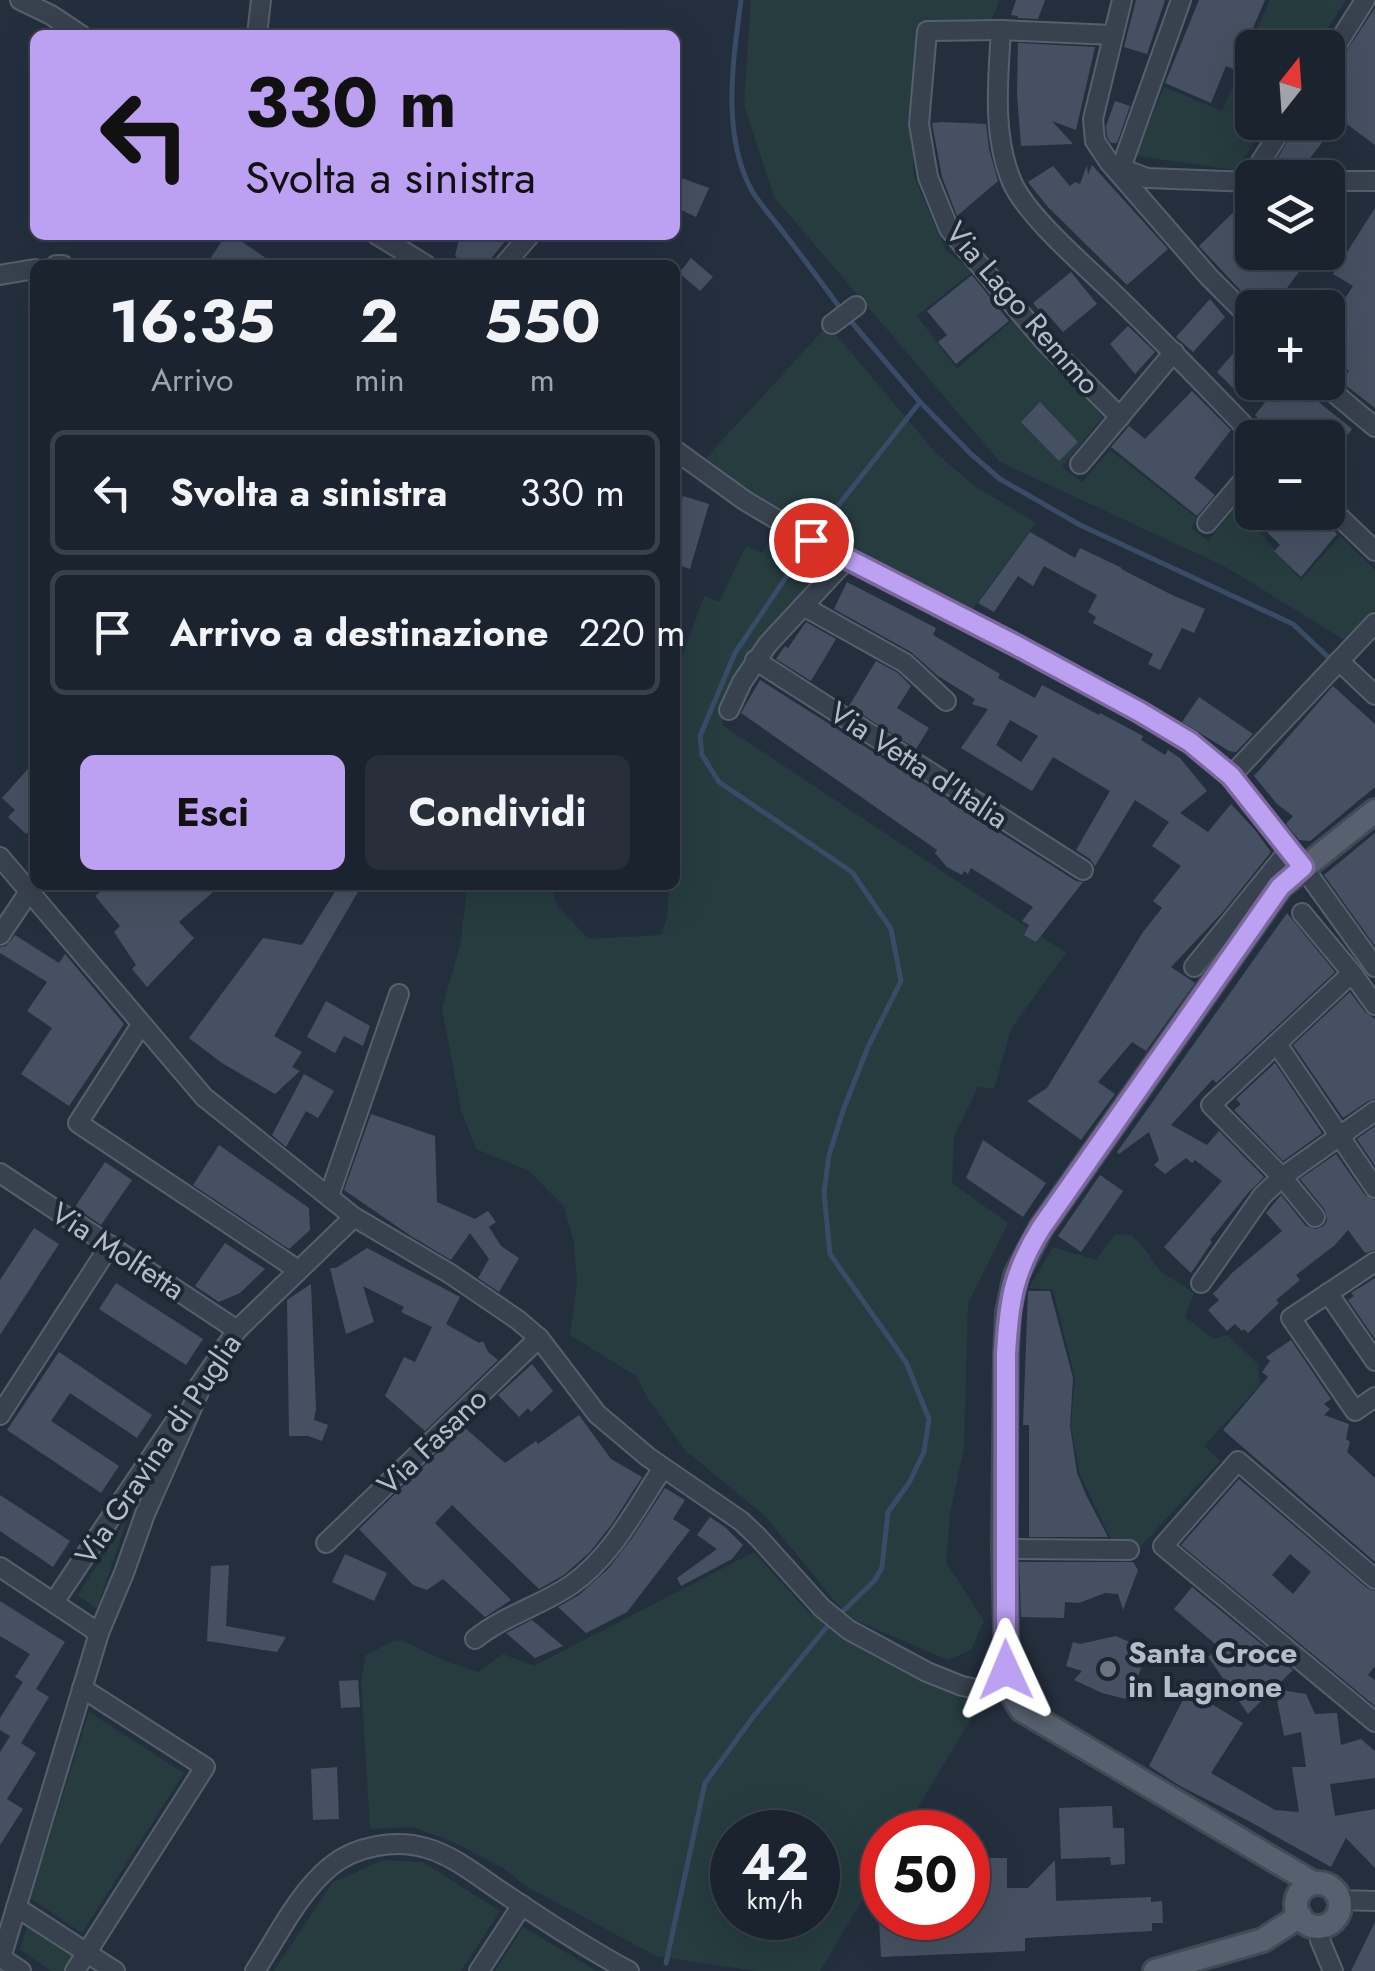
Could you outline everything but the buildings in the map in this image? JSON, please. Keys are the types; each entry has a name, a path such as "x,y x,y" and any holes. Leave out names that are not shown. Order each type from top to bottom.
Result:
{"main road":[{"path":"1155,1971 1263,1940 1307,1906 1327,1884 1340,1900 1341,1906 1331,1923 1307,1906 1266,1856 1022,1710 1014,1698 1008,1686 1004,1549 1008,1312 1016,1275 1041,1228 1280,887 1296,858 1375,811"}],"street":[{"path":"20,0 74,30"},
{"path":"258,30 261,0"},
{"path":"1122,0 1092,125 1095,140 1235,303"},
{"path":"1115,166 1181,0"},
{"path":"1345,31 1365,0"},
{"name":"Via Lago Remmo","path":"1001,30 927,30 918,124 928,177 948,228 1045,342 1120,417"},
{"path":"1112,35 1001,30 998,121 1010,179 1021,198 1060,242 1239,420"},
{"path":"1115,166 1147,178 1235,181"},
{"path":"1345,181 1375,180"},
{"path":"385,240 418,260"},
{"path":"508,260 526,240"},
{"path":"0,275 30,270"},
{"path":"832,324 856,306"},
{"path":"1080,464 1174,352"},
{"path":"1343,400 1375,427"},
{"path":"680,453 744,500 847,559 1014,644 1190,742 1231,776 1375,967"},
{"path":"1207,523 1235,490"},
{"path":"1345,522 1375,551"},
{"path":"729,710 755,660 847,559"},
{"path":"803,606 904,662 946,700"},
{"path":"1231,776 1375,624"},
{"name":"Via Vetta d'Italia","path":"755,660 1082,870"},
{"path":"1340,660 1375,695"},
{"path":"0,857 204,1097 354,1216 518,1320 539,1338 597,1414 662,1468 741,1522 822,1608 850,1630 900,1658 962,1686 986,1690 1008,1686"},
{"path":"1194,967 1296,858"},
{"path":"0,935 30,892"},
{"path":"1302,914 1375,1005"},
{"path":"1315,1217 1212,1105 1352,973"},
{"path":"329,1196 398,994"},
{"path":"142,1025 78,1123 298,1270"},
{"path":"1277,1044 1375,1188"},
{"path":"1201,1283 1262,1196 1282,1177 1375,1111"},
{"name":"Via Molfetta","path":"0,1173 237,1330"},
{"name":"Via Gravina di Puglia","path":"54,1602 237,1330 354,1216"},
{"path":"0,1415 110,1246"},
{"path":"1375,1262 1291,1318 1355,1410 1375,1397"},
{"path":"1328,1293 1375,1361"},
{"name":"Via Fasano","path":"326,1543 539,1338"},
{"path":"21,1971 0,1957 99,1633 145,1514 205,1378"},
{"path":"1375,1579 1238,1461 1163,1546 1375,1722"},
{"path":"474,1639 493,1624 570,1586 604,1557 662,1468"},
{"path":"1004,1549 1129,1550"},
{"path":"0,1567 99,1633"},
{"path":"75,1971 205,1768 82,1688"},
{"path":"255,1971 311,1885 342,1858 394,1844 425,1847 452,1859 629,1971"},
{"path":"1340,1900 1375,1901"},
{"path":"479,1971 522,1906"},
{"path":"1307,1906 1333,1971"},
{"path":"16,1907 115,1971"}],"green space":[{"path":"751,0 1000,0 989,26 924,27 911,89 914,176 946,251 973,271 917,316 957,369 1016,317 1103,417 1062,467 1082,482 1110,450 1197,518 1191,528 1208,541 1235,508 1235,530 1258,530 1301,580 1340,536 1375,570 1375,609 1346,641 1226,567 1000,462 774,197 744,105"},
{"path":"1270,0 1346,0 1327,30 1257,30"},
{"path":"1235,81 1235,140 1256,140 1243,160 1235,160 1235,170 1136,156 1164,87 1222,111"},
{"path":"828,325 935,452 973,485 1036,523 970,613 792,521 706,458"},
{"path":"773,535 831,568 782,614 730,680 722,725 1066,953 1011,1029 994,1089 978,1087 954,1137 952,1183 1008,1223 968,1303 964,1448 950,1514 946,1562 984,1621 971,1650 948,1660 855,1620 837,1604 765,1516 685,1450 636,1376 570,1335 577,1284 574,1242 564,1207 529,1171 476,1149 461,1110 442,1008 460,946 467,890 552,890 558,907 589,939 661,935 667,918 669,890 680,890 680,662 704,596 719,602 746,546 762,553"},
{"path":"1115,1234 1131,1235 1161,1272 1194,1293 1185,1317 1214,1339 1227,1335 1258,1364 1260,1385 1204,1446 1220,1461 1140,1547 1131,1541 1112,1541 1080,1475 1071,1426 1075,1378 1053,1290 1029,1288 1053,1247 1096,1260"},
{"path":"128,1517 97,1609 78,1595"},
{"path":"754,1552 810,1614 879,1659 979,1706 916,1810 860,1810 860,1904 840,1937 840,1810 710,1810 710,1940 838,1940 820,1971 756,1971 656,1956 449,1840 412,1827 370,1829 361,1681 366,1655 401,1640 478,1672 503,1654 534,1666"},
{"path":"89,1712 184,1773 82,1933 30,1898"},
{"path":"383,1860 423,1862 500,1911 461,1971 274,1971 332,1883"},
{"path":"27,1927 73,1957 65,1971 51,1971 20,1949"},
{"path":"523,1927 597,1971 495,1971"}],"waterway":[{"path":"741,0 732,97 742,169 755,196 841,309"},
{"path":"848,318 920,402 1000,479 1080,525 1293,624 1328,657"},
{"path":"666,1963 705,1783 825,1629 875,1580 882,1567 888,1512 909,1483 924,1452 929,1419 906,1362 830,1254 824,1193 829,1155 844,1108 868,1047 901,981 891,929 852,872 719,782 702,755 700,736 735,653 811,540 920,402"}],"place":[{"name":"Santa Croce in Lagnone","path":"1108,1669"}],"route":[{"path":"811,540 1014,644 1190,742 1231,776 1303,867 1280,887 1041,1228 1016,1275 1008,1312 1006,1354 1006,1670"}]}
